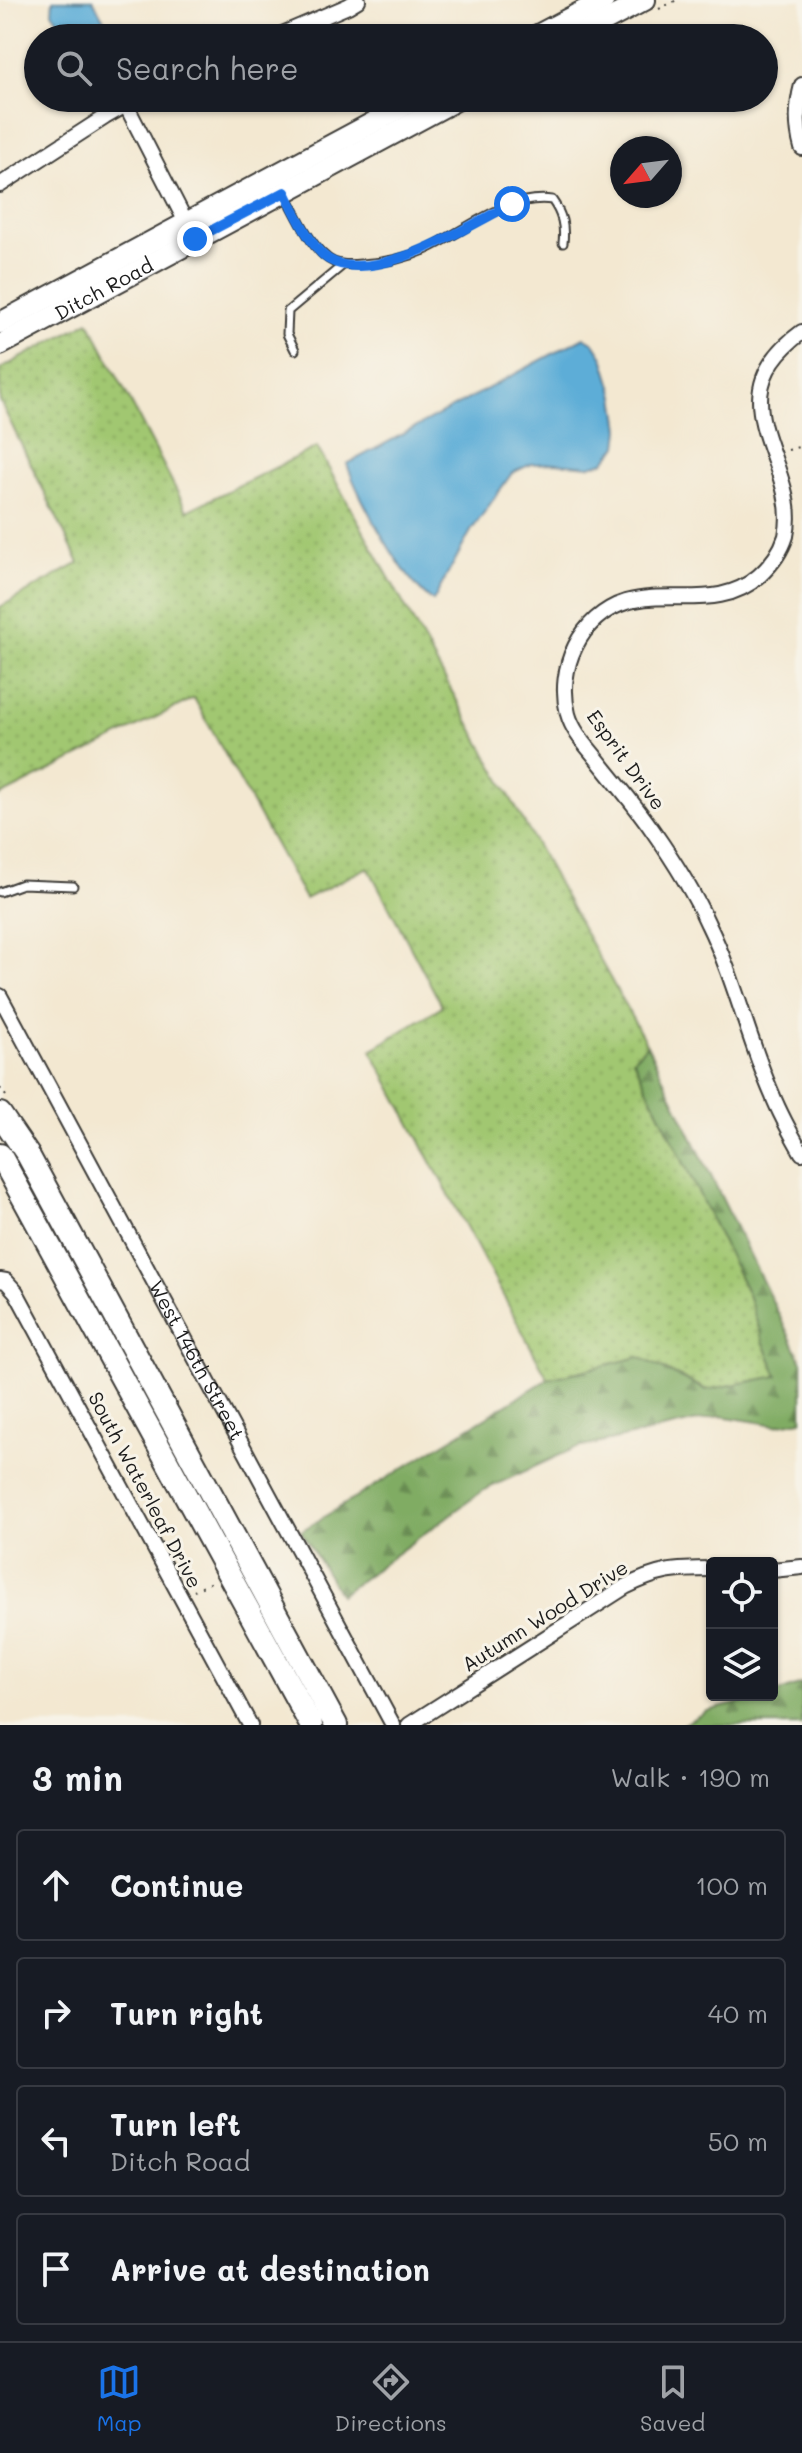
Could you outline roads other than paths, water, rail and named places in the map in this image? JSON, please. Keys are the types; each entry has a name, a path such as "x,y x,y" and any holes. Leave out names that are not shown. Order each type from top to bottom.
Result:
{"main road":[{"path":"0,1114 28,1155 336,1725"},
{"path":"0,1155 311,1725"}],"street":[{"path":"307,24 358,0"},
{"path":"559,24 604,0"},
{"path":"600,24 645,0"},
{"path":"802,85 797,120 802,148"},
{"path":"0,185 116,112"},
{"path":"137,112 191,230"},
{"name":"Ditch Road","path":"0,345 395,112"},
{"name":"Ditch Road","path":"0,323 191,230 285,192 434,112"},
{"name":"Esprit Drive","path":"802,332 786,344 775,358 763,389 763,420 791,502 786,536 778,555 751,584 720,597 637,599 606,611 580,638 572,652 566,671 565,693 577,734 651,828 685,878 727,970 772,1095 802,1153"},
{"name":"West 146th Street","path":"0,996 393,1725"},
{"name":"South Waterleaf Drive","path":"0,1280 6,1281 16,1292 250,1725"},
{"path":"778,1569 802,1567"},
{"name":"Autumn Wood Drive","path":"409,1725 625,1587 667,1570 706,1569"}],"lane":[{"path":"285,192 317,247 326,258 343,265 375,264 406,257 526,200 552,200 565,229 563,243"},
{"path":"295,350 287,334 288,311 343,265"},
{"path":"0,892 22,884 73,886"}],"water":[{"path":"53,0 93,0 106,24 61,24 52,12"},
{"path":"584,337 594,343 603,357 615,396 620,429 618,446 604,462 590,466 531,464 512,473 471,531 433,601 396,559 361,497 347,464"}]}
